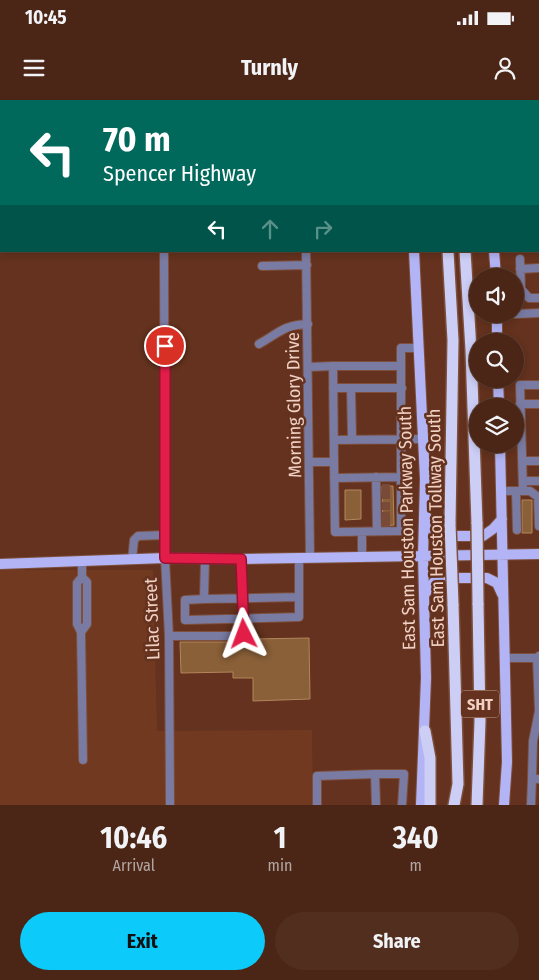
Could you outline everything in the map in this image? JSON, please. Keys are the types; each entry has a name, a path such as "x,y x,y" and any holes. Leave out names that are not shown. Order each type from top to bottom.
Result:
{"highway":[{"name":"East Sam Houston Tollway South","path":"448,252 452,340 450,524 458,784 454,805"},
{"name":"SHT","path":"465,252 471,350 477,524 480,721 478,805"},
{"path":"425,731 430,758 430,805"}],"main road":[{"name":"East Sam Houston Parkway South","path":"414,252 425,479 423,556 426,678 425,731 420,805"},
{"path":"494,252 495,268"},
{"path":"500,453 507,762 504,805"},
{"path":"424,512 431,528 444,536 483,536 493,530 502,519"},
{"path":"0,564 165,558 241,559 539,554"},
{"path":"424,595 434,582 443,578 488,578 496,583 504,597"}],"street":[{"name":"Lilac Street","path":"164,252 165,558 169,636 170,805"},
{"name":"Morning Glory Drive","path":"306,252 310,558"},
{"path":"520,259 520,268"},
{"path":"262,266 307,265"},
{"path":"524,269 539,268"},
{"path":"524,294 528,298 539,298"},
{"path":"524,314 539,314"},
{"path":"259,344 286,327 308,324"},
{"path":"379,522 401,531 397,519 397,491 401,477 401,348 418,348"},
{"path":"333,366 335,532 362,532 379,522"},
{"path":"309,367 401,366"},
{"path":"520,398 520,385 539,384"},
{"path":"333,388 402,388"},
{"path":"351,388 352,439"},
{"path":"524,404 539,404"},
{"path":"334,440 423,439"},
{"path":"517,530 520,491 523,481 523,453"},
{"path":"523,461 539,461"},
{"path":"310,462 334,462"},
{"path":"376,477 379,491 379,522"},
{"path":"334,478 401,477"},
{"path":"523,481 539,481"},
{"path":"501,491 530,491 538,497 539,526"},
{"path":"362,532 362,557"},
{"path":"132,560 134,540 138,536 165,535"},
{"path":"299,558 299,597 299,617 185,620 185,600 299,597"},
{"path":"204,599 205,559"},
{"path":"169,636 235,636 244,634 241,559"},
{"path":"82,562 82,578 87,582 86,624 81,632 83,760"},
{"path":"505,658 538,657 539,710 533,740 535,779 531,805"},
{"path":"375,774 376,805"},
{"path":"317,805 317,776 404,774 402,805"}],"shaded area":[{"path":"0,570 153,570 157,731 312,730 313,805 0,805"}],"building":[{"path":"382,486 393,486 394,525 383,526"},
{"path":"345,490 361,490 361,519 345,520"},
{"path":"522,500 532,500 532,533 522,533"},
{"path":"309,638 310,699 253,701 253,678 233,678 233,672 181,673 180,642 232,642 232,645 252,645 252,639"}],"tunnel":[{"path":"382,488 393,488"},
{"path":"382,495 393,495"},
{"path":"382,506 393,506"},
{"path":"382,516 393,515"},
{"path":"382,523 394,523"}],"route":[{"path":"165,346 165,558 241,559 244,634"}]}
